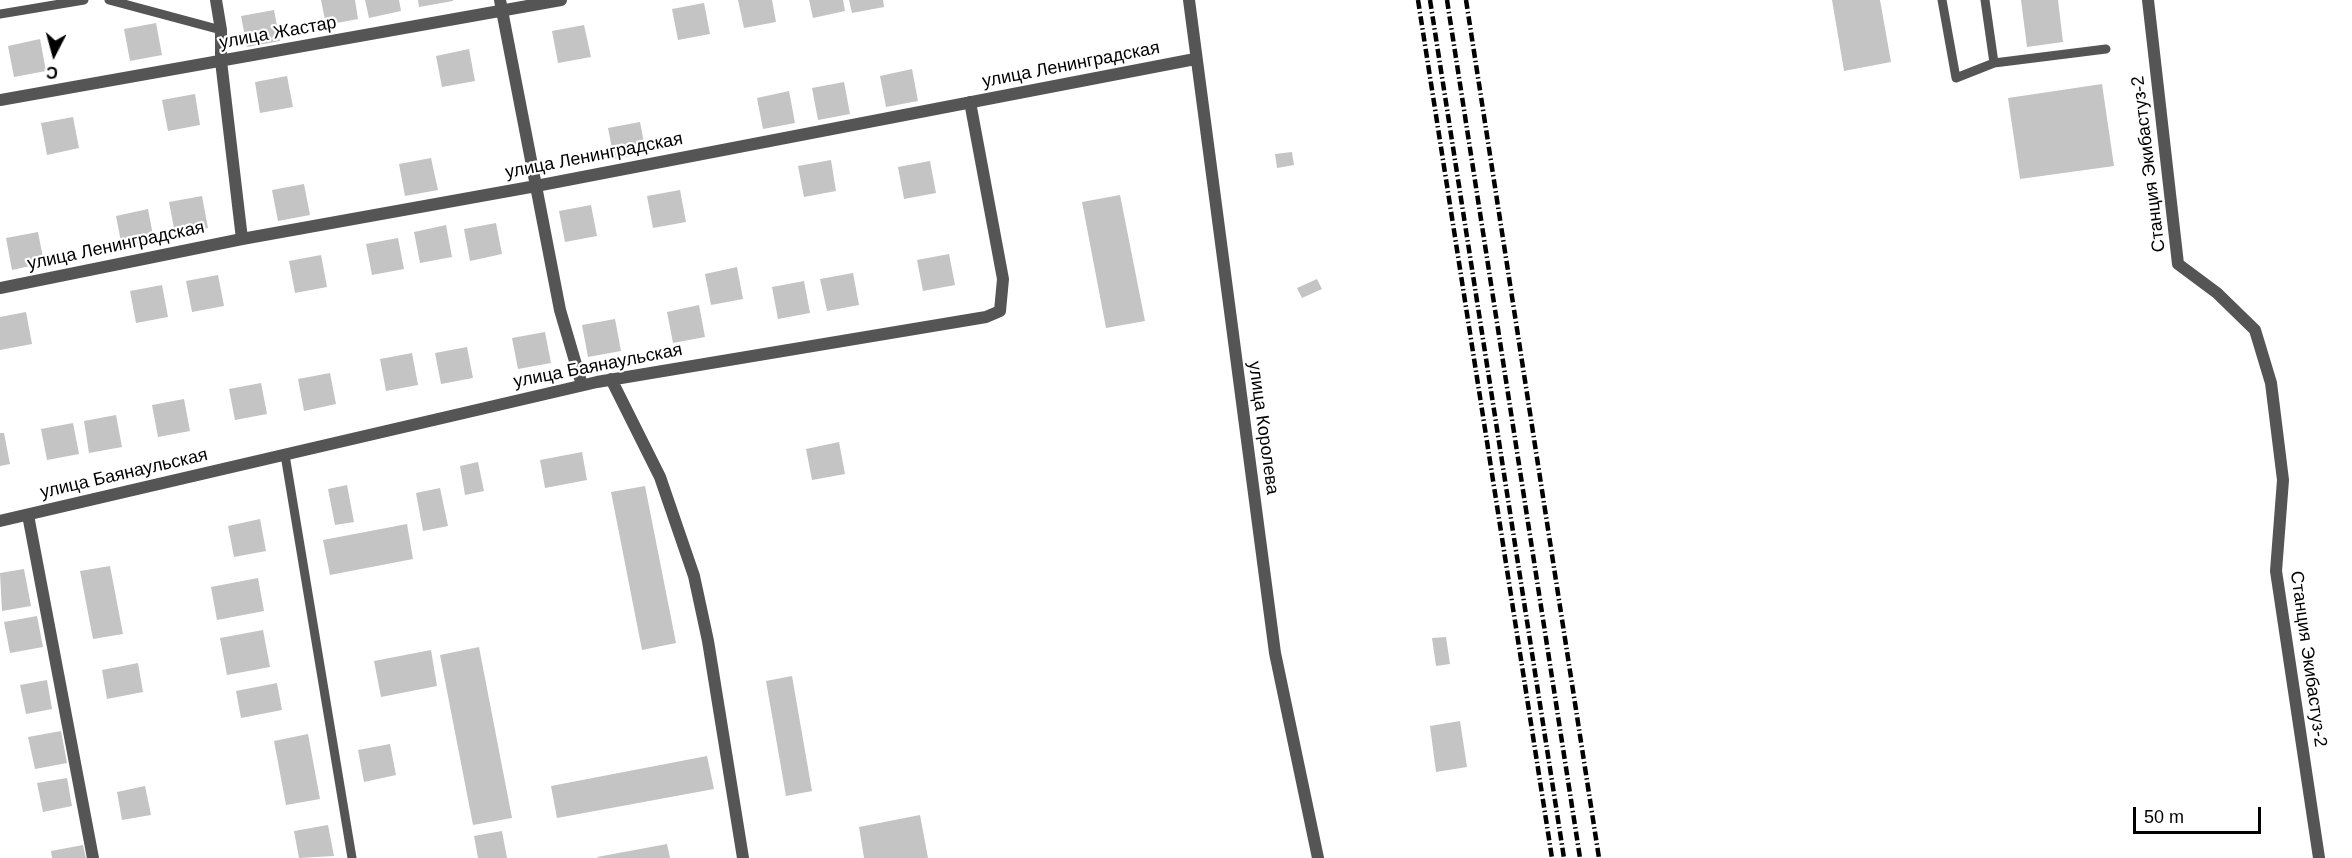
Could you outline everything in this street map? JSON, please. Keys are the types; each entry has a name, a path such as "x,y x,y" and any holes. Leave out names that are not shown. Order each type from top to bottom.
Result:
{"street":[{"path":"216,0 242,239"},
{"name":"улица Жастар","path":"0,100 221,61 501,6 561,0"},
{"name":"улица Королева","path":"1189,0 1275,653 1318,858"},
{"name":"Станция Экибастуз-2","path":"2148,0 2178,264 2217,293 2255,330 2271,383 2283,480 2276,571 2319,858"},
{"path":"501,6 560,310 582,385"},
{"name":"улица Ленинградская","path":"0,288 242,239 536,186 1195,59"},
{"name":"улица Баянаульская","path":"0,521 582,385 986,317 1000,311 1003,279 970,102"},
{"path":"611,379 660,477 694,576 708,641 743,858"},
{"path":"28,515 93,858"}],"lane":[{"path":"0,14 84,0"},
{"path":"109,0 221,30"},
{"path":"1942,0 1956,78 1994,63 2106,49"},
{"path":"1985,0 1994,63"},
{"path":"285,455 352,858"}],"building":[{"path":"321,0 355,0 358,19 326,25"},
{"path":"365,0 399,0 401,11 369,18"},
{"path":"418,0 453,0 453,1 419,7"},
{"path":"738,0 772,0 776,22 744,28"},
{"path":"809,0 843,0 845,11 813,18"},
{"path":"849,0 883,0 884,7 852,13"},
{"path":"1832,0 1880,0 1891,62 1844,71"},
{"path":"2021,0 2058,0 2063,42 2027,47"},
{"path":"704,3 710,34 678,40 672,9"},
{"path":"274,10 280,41 247,47 241,16"},
{"path":"156,23 162,55 130,61 124,29"},
{"path":"584,25 591,57 558,63 552,31"},
{"path":"40,39 46,71 14,77 8,46"},
{"path":"469,49 475,81 442,87 436,56"},
{"path":"912,69 918,101 886,107 880,76"},
{"path":"287,76 293,107 260,113 255,82"},
{"path":"844,82 850,114 818,120 812,88"},
{"path":"2102,84 2114,166 2020,179 2008,98"},
{"path":"789,91 795,123 763,129 757,98"},
{"path":"195,94 200,125 168,131 162,100"},
{"path":"73,117 79,148 47,155 41,123"},
{"path":"640,122 646,153 614,159 608,128"},
{"path":"1292,152 1294,165 1277,168 1275,154"},
{"path":"431,158 438,190 405,196 399,164"},
{"path":"831,160 836,191 804,197 798,166"},
{"path":"930,161 936,193 904,199 898,167"},
{"path":"304,184 310,215 278,221 272,190"},
{"path":"680,190 686,222 653,228 647,196"},
{"path":"1120,195 1145,321 1106,328 1082,202"},
{"path":"202,196 208,228 175,234 169,202"},
{"path":"591,205 597,236 565,242 559,211"},
{"path":"148,209 154,241 122,247 116,216"},
{"path":"496,223 502,254 470,261 464,229"},
{"path":"446,225 452,257 420,263 414,232"},
{"path":"38,232 44,263 12,270 6,238"},
{"path":"398,238 404,269 372,275 366,244"},
{"path":"949,254 955,285 923,291 917,260"},
{"path":"321,255 327,287 295,293 289,261"},
{"path":"737,267 743,299 711,305 705,274"},
{"path":"853,273 859,305 827,311 820,279"},
{"path":"218,275 224,306 192,312 186,281"},
{"path":"1317,279 1322,289 1302,298 1297,288"},
{"path":"804,281 810,313 778,319 772,287"},
{"path":"162,285 168,317 136,323 130,291"},
{"path":"699,305 705,337 673,343 667,312"},
{"path":"26,312 32,344 0,350 0,317"},
{"path":"615,319 621,351 588,357 582,325"},
{"path":"545,332 551,363 518,369 512,338"},
{"path":"467,347 473,378 441,384 435,353"},
{"path":"412,353 418,385 386,391 380,359"},
{"path":"330,373 336,404 304,411 298,379"},
{"path":"261,383 267,414 235,420 229,389"},
{"path":"184,399 190,431 158,437 152,405"},
{"path":"116,415 122,447 89,453 84,421"},
{"path":"73,423 79,454 47,460 41,429"},
{"path":"0,433 4,433 10,464 0,466"},
{"path":"839,442 845,474 812,480 806,449"},
{"path":"582,452 587,480 545,488 540,460"},
{"path":"478,462 484,491 465,495 460,466"},
{"path":"347,485 354,522 335,525 328,489"},
{"path":"645,486 676,643 642,650 611,492"},
{"path":"440,488 448,526 423,531 416,493"},
{"path":"260,519 266,551 234,557 228,526"},
{"path":"407,524 413,559 330,575 323,540"},
{"path":"110,566 123,634 93,639 80,571"},
{"path":"24,569 31,606 2,611 0,573"},
{"path":"258,578 264,611 217,620 211,587"},
{"path":"37,616 43,647 10,653 4,622"},
{"path":"263,630 270,667 227,675 220,638"},
{"path":"1446,637 1450,664 1436,666 1432,638"},
{"path":"479,647 512,818 473,825 440,655"},
{"path":"431,650 437,686 381,697 374,661"},
{"path":"138,663 143,692 107,699 102,670"},
{"path":"792,676 812,791 786,796 766,681"},
{"path":"47,680 52,709 26,714 20,685"},
{"path":"277,683 282,710 241,718 236,691"},
{"path":"1460,721 1467,767 1436,772 1430,726"},
{"path":"61,731 67,763 35,769 28,737"},
{"path":"308,734 320,799 286,805 274,741"},
{"path":"390,744 396,775 364,782 358,750"},
{"path":"707,756 714,789 557,818 551,786"},
{"path":"67,778 72,806 43,812 37,783"},
{"path":"145,786 151,815 122,820 117,792"},
{"path":"920,815 928,858 864,858 859,827"},
{"path":"328,825 334,856 299,858 294,831"},
{"path":"502,831 507,858 478,858 474,836"},
{"path":"667,844 670,858 597,857"},
{"path":"83,845 86,858 52,858 51,851"}],"railway":[{"path":"1418,0 1552,858"},
{"path":"1430,0 1564,858"},
{"path":"1447,0 1580,858"},
{"path":"1466,0 1599,858"}]}
